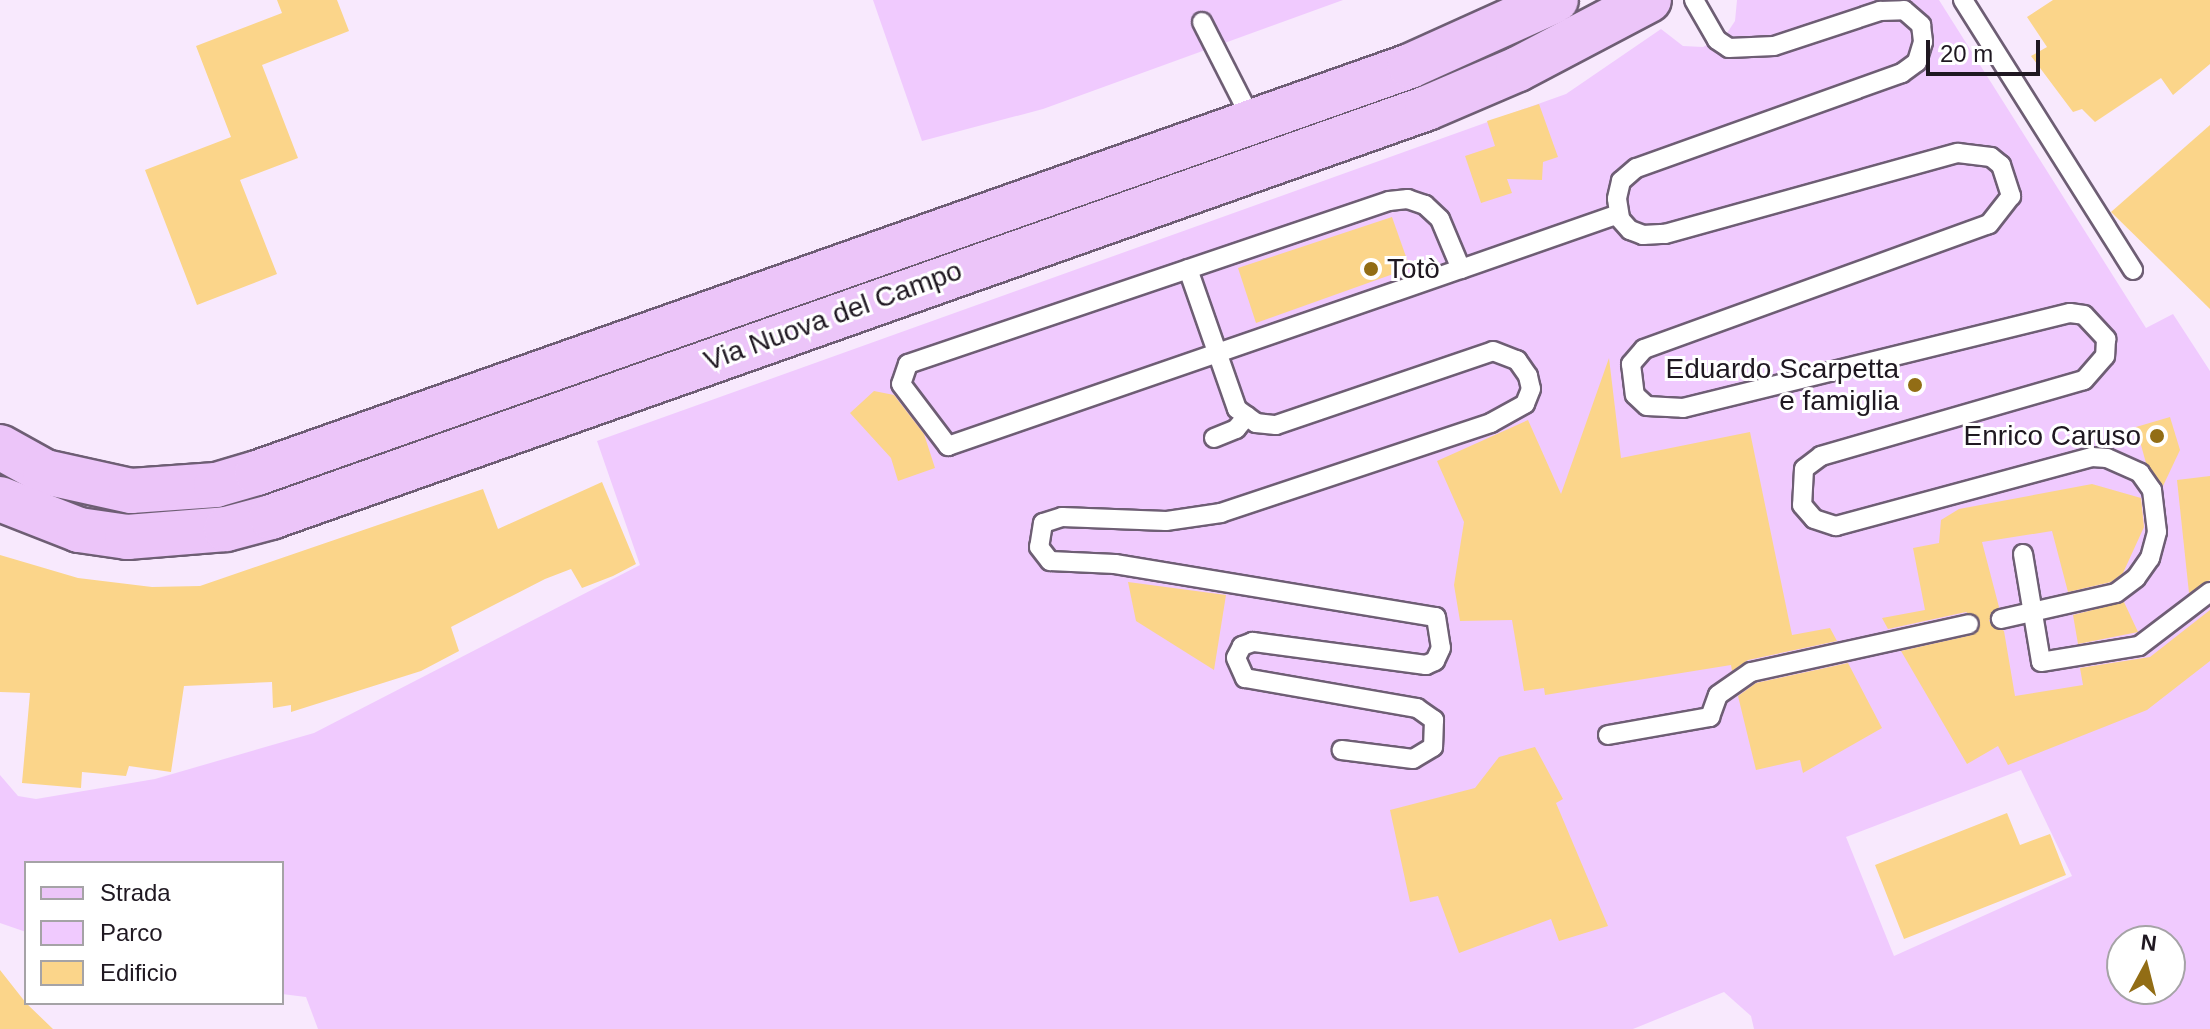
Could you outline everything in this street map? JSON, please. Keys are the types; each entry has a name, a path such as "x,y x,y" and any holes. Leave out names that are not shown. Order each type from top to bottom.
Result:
{"main road":[{"name":"Via Nuova del Campo","path":"0,447 45,472 131,491 216,485 1410,66 1556,0"},
{"name":"Via Nuova del Campo","path":"0,499 79,530 127,537 226,529 271,517 1427,108 1518,69 1649,0"}],"lane":[{"path":"1694,0 1717,40 1729,48 1774,46 1880,11 1904,10 1921,25 1923,42 1917,62 1902,73 1636,168 1621,181 1619,214 1630,230 1643,235 1665,234 1958,153 1991,157 2001,165 2011,196 1989,224 1644,349 1631,364 1630,380 1635,395 1647,406 1683,408 2070,313 2084,315 2106,339 2105,356 2084,380 1821,456 1804,469 1799,486 1802,505 1814,519 1836,526 2092,457 2140,473 2152,490 2157,532 2150,558 2136,578 2116,593 2001,619"},
{"path":"1963,0 2133,270"},
{"path":"1202,22 1253,122"},
{"path":"1461,269 1440,219 1425,205 1408,199 1188,269 908,364 901,384 948,446 1461,269 1619,214"},
{"path":"1188,269 1237,409 1247,416 1276,425 1493,351 1517,360 1528,376 1531,389 1525,404 1491,423 1221,513 1166,521 1062,517 1043,523 1039,547 1050,561 1131,566 1436,617 1441,648 1435,661 1426,665 1253,642 1242,646 1236,658 1245,678 1417,708 1434,720 1433,747 1413,759 1342,750"},
{"path":"1214,438 1236,429 1247,416"},
{"path":"2023,554 2041,662 2139,646 2210,592"},
{"path":"1608,735 1710,717 1718,695 1751,672 1969,624"}],"green space":[{"path":"873,0 1343,0 1043,109 922,141"},
{"path":"1737,0 1939,0 2146,328 2173,314 2210,371 2210,1029 1754,1029 1751,1016 1724,992 1633,1029 318,1029 306,997 284,994 284,861 24,861 24,931 0,923 0,775 18,796 36,799 155,779 314,733 640,565 597,441 1566,94 1661,29 1683,46 1703,47 1725,36 1735,21","holes":["2021,770 2072,876 1894,956 1846,837"]}],"building":[{"path":"277,0 337,0 349,31 262,65 298,158 240,180 277,274 197,305 145,170 231,137 196,46 282,13"},
{"path":"2053,0 2210,0 2210,64 2173,95 2161,78 2095,122 2082,109 2073,112 2031,56 2047,47 2027,17"},
{"path":"1539,104 1558,157 1543,162 1542,180 1507,179 1512,193 1481,203 1465,156 1495,146 1487,121"},
{"path":"2210,125 2210,309 2111,212"},
{"path":"1392,217 1410,268 1256,323 1238,268"},
{"path":"1609,358 1621,458 1750,432 1792,635 1830,628 1837,641 1748,660 1732,671 1731,665 1545,695 1544,688 1524,691 1512,620 1460,621 1454,585 1464,522 1437,461 1528,420 1561,494"},
{"path":"874,391 894,395 924,434 935,468 898,481 891,458 850,413"},
{"path":"2170,417 2180,450 2163,486 2146,463 2136,427"},
{"path":"2210,476 2210,580 2189,593 2177,480"},
{"path":"602,482 636,564 613,576 582,588 571,569 545,579 451,627 459,651 421,671 291,712 291,705 273,708 272,682 184,686 171,772 129,766 126,776 82,772 81,788 22,783 30,693 0,692 0,555 78,578 152,587 200,586 483,489 498,529"},
{"path":"2092,484 2141,498 2144,527 2123,573 2111,582 2068,592 2052,531 1982,542 1999,607 1989,621 2004,631 2015,696 2083,685 2080,668 2150,657 2210,610 2210,661 2147,710 2008,765 1998,746 1967,764 1901,651 1972,635 1980,621 1966,612 1888,629 1882,618 1925,610 1913,548 1939,543 1941,520 1959,509"},
{"path":"1128,582 1226,595 1214,670 1136,621"},
{"path":"2124,602 2138,632 2078,644 2073,615"},
{"path":"1848,663 1882,728 1803,773 1800,760 1756,770 1738,696 1756,683"},
{"path":"1535,747 1563,799 1556,803 1608,926 1559,941 1551,919 1459,953 1438,896 1410,902 1390,810 1475,788 1499,757"},
{"path":"2007,813 2020,845 2050,834 2066,875 1904,939 1875,865"},
{"path":"0,970 24,1000 24,1005 28,1005 53,1029 0,1029"}],"place":[{"name":"Totò","path":"1371,269"},
{"name":"Eduardo Scarpetta e famiglia","path":"1915,385"},
{"name":"Enrico Caruso","path":"2157,436"}]}
